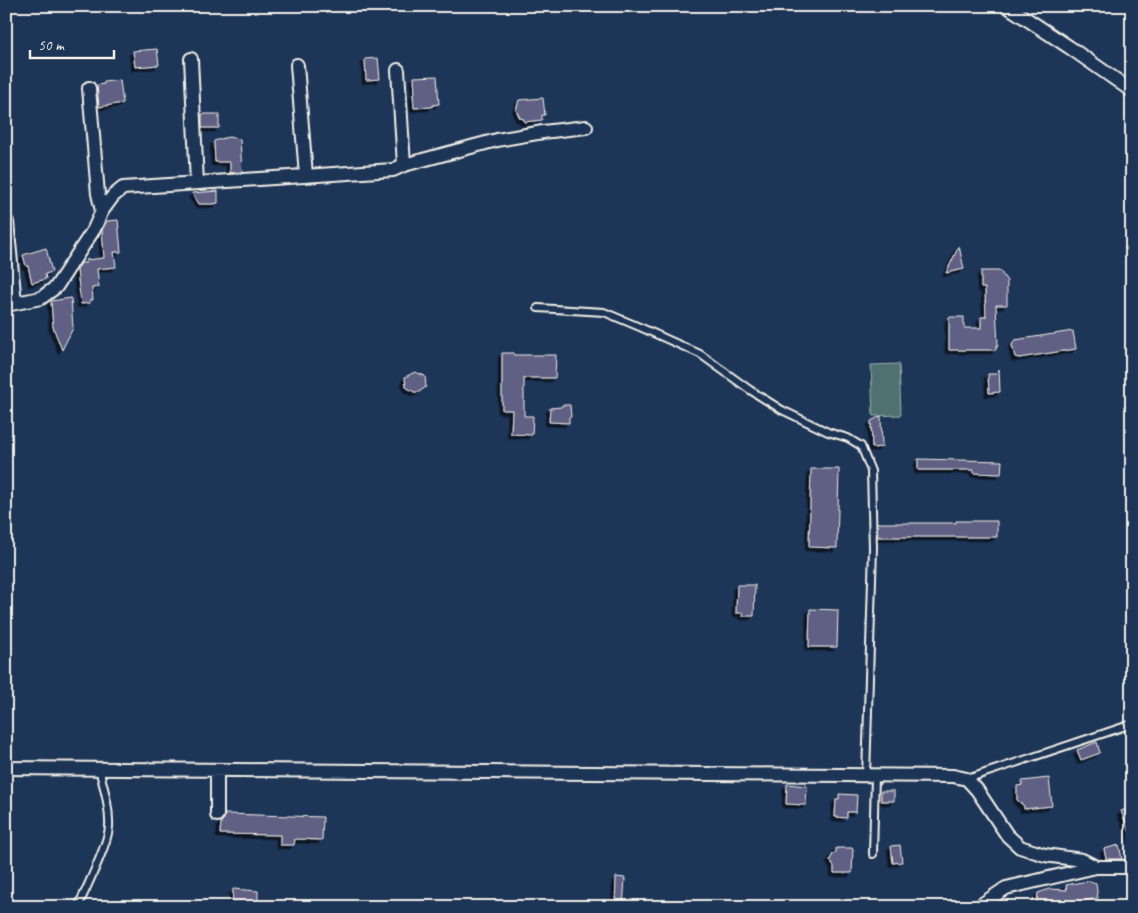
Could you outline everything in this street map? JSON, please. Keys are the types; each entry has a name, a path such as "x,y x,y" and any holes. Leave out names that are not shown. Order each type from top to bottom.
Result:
{"street":[{"path":"1007,6 1132,91"},
{"path":"190,59 197,183"},
{"path":"297,65 306,175"},
{"path":"398,70 404,165"},
{"path":"88,88 98,194 102,211"},
{"path":"7,222 11,304 41,298 56,287 94,229 102,211 113,196 123,188 394,170 404,165 497,140 586,127"},
{"path":"6,768 953,776 967,779 977,790 1007,835 1020,847 1045,855 1082,860 1096,867"},
{"path":"217,770 217,815"},
{"path":"978,907 1006,888 1096,867 1132,867"}],"lane":[{"path":"538,308 604,312 700,354 750,390 782,410 828,432 848,438 862,446 871,471 873,538 871,776 873,854"},
{"path":"967,779 1132,724"},
{"path":"78,907 110,828 107,798 99,770"}],"green space":[{"path":"899,364 901,415 873,416 871,365"}],"building":[{"path":"157,49 159,65 135,67 133,51"},
{"path":"378,58 380,79 366,80 365,59"},
{"path":"437,76 439,104 432,107 414,108 414,77"},
{"path":"120,80 123,103 99,107 97,85"},
{"path":"543,98 545,115 542,115 542,120 524,122 524,119 520,118 516,110 519,100"},
{"path":"202,114 219,114 219,128 202,128"},
{"path":"228,137 240,139 242,172 230,173 230,162 215,162 214,141"},
{"path":"218,191 218,203 213,204 199,204 192,193"},
{"path":"118,220 121,252 114,252 116,267 97,269 99,287 92,288 93,300 90,300 90,303 81,304 77,270 81,263 86,263 86,260 104,258 102,230 107,221"},
{"path":"959,246 964,269 946,273"},
{"path":"46,248 52,272 45,274 46,279 32,283 23,255"},
{"path":"981,271 1000,271 1007,281 1007,305 996,305 998,346 996,346 996,350 949,350 949,317 964,317 964,328 981,328 981,317 986,317 985,288 981,288"},
{"path":"71,298 73,328 62,350 53,327 51,301"},
{"path":"1073,331 1076,349 1019,358 1015,357 1012,345 1015,340"},
{"path":"502,353 514,353 514,355 556,355 555,378 524,378 524,416 533,416 532,435 511,434 512,410 502,410"},
{"path":"999,369 1000,392 989,393 988,374 997,374"},
{"path":"415,372 425,376 426,387 419,392 414,392 406,387 405,377"},
{"path":"562,405 570,405 571,417 569,417 569,423 549,422 550,408 561,407"},
{"path":"881,416 882,447 872,448 871,421"},
{"path":"918,459 1002,461 1001,474 974,473 974,470 918,470"},
{"path":"811,469 839,469 837,548 809,547"},
{"path":"956,521 997,521 997,537 878,537 877,523 956,523"},
{"path":"737,585 755,585 754,616 742,616 743,613 736,613"},
{"path":"810,609 838,610 837,647 809,647"},
{"path":"1097,742 1100,753 1081,760 1077,750"},
{"path":"1049,778 1052,806 1024,809 1024,806 1017,800 1017,786 1022,785 1022,781"},
{"path":"787,784 807,786 806,805 786,804"},
{"path":"881,791 894,791 894,801 881,801"},
{"path":"839,794 857,795 856,812 847,812 847,818 835,817 836,799 839,799"},
{"path":"1132,807 1132,838 1121,811"},
{"path":"225,814 323,817 322,840 295,839 294,845 280,845 280,835 220,834 221,822"},
{"path":"900,845 902,862 893,863 891,846"},
{"path":"1119,845 1122,859 1106,859 1104,849"},
{"path":"836,848 853,848 852,873 834,873 834,866 830,860 836,852"},
{"path":"616,877 625,878 623,907 615,907"},
{"path":"1088,881 1096,884 1098,898 1063,905 1064,907 1036,907 1038,893 1049,889 1067,890 1066,885"},
{"path":"233,889 258,891 258,903 254,902 254,907 232,907"}]}
